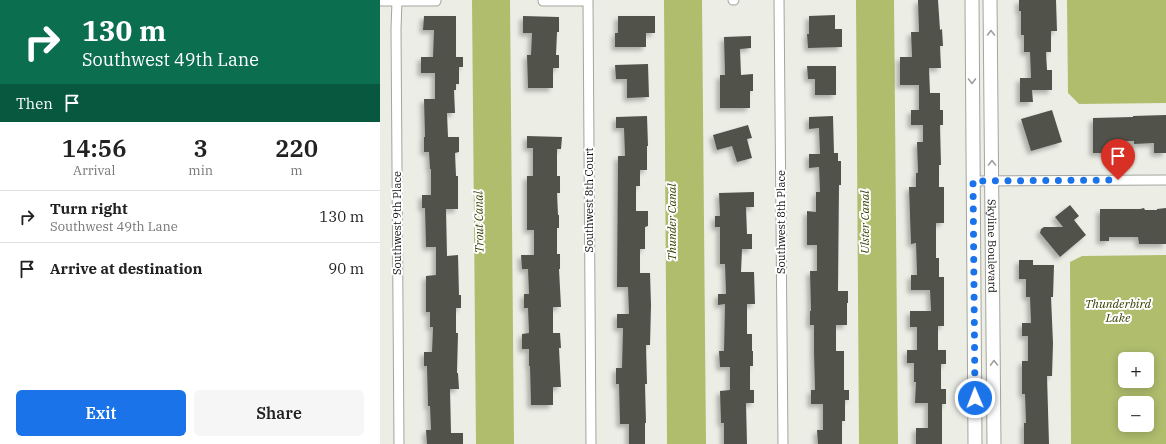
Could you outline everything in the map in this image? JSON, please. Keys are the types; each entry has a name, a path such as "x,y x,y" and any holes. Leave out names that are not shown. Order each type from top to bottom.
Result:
{"street":[{"name":"Southwest 8th Court","path":"543,0 588,1 591,444"},
{"name":"Southwest 8th Place","path":"779,0 783,444"},
{"name":"Skyline Boulevard","path":"972,0 976,444"},
{"name":"Skyline Boulevard","path":"990,0 994,444"},
{"path":"380,1 436,1"},
{"name":"Southwest 9th Place","path":"397,1 399,444"},
{"path":"973,181 1166,180"}],"water":[{"name":"Trout Canal","path":"472,0 510,0 514,444 476,444"},
{"name":"Thunder Canal","path":"664,0 702,0 706,444 667,444"},
{"name":"Ulster Canal","path":"856,0 894,0 898,444 859,444"},
{"path":"1067,0 1166,0 1166,103 1079,104 1068,93"},
{"name":"Thunderbird Lake","path":"1166,255 1166,444 1071,444 1070,262 1082,256"}],"building":[{"path":"918,0 938,0 940,30 942,29 943,46 940,46 941,68 929,68 930,93 940,93 940,110 943,110 943,125 940,125 941,165 939,165 939,187 944,187 944,223 936,223 936,258 939,258 939,277 944,277 944,326 938,326 938,350 946,350 946,364 941,364 941,389 946,389 946,404 942,404 942,444 916,444 916,428 928,428 928,403 915,403 916,382 914,382 914,363 907,363 907,350 917,350 917,327 910,327 910,311 931,311 930,290 911,290 911,275 917,275 916,243 911,244 909,187 916,187 916,173 918,173 917,142 923,142 923,125 911,125 911,110 919,110 919,85 900,85 900,57 912,57 911,32 919,32"},
{"path":"1019,0 1056,0 1057,31 1051,31 1051,52 1046,52 1047,70 1052,70 1052,90 1032,90 1033,102 1020,102 1020,78 1031,78 1030,52 1024,52 1024,35 1021,35 1021,11 1019,11"},
{"path":"835,15 835,29 842,29 842,47 808,48 807,34 809,34 809,16"},
{"path":"424,16 456,16 456,57 463,57 463,67 459,67 459,84 456,84 456,90 454,90 455,113 447,113 448,137 459,137 459,152 455,153 456,176 458,176 458,209 446,209 447,256 458,255 459,295 461,295 461,308 456,308 456,333 458,333 457,373 459,389 450,389 451,433 463,433 463,444 427,444 426,430 431,430 430,406 428,406 427,366 424,366 424,352 432,352 433,327 430,327 430,312 426,312 426,276 436,275 436,247 426,247 425,208 422,208 422,195 431,195 431,169 429,152 424,152 424,99 435,99 435,73 421,73 421,57 433,57 434,30 423,30"},
{"path":"523,16 559,17 556,55 559,55 559,68 553,68 553,88 528,88 527,55 531,55 532,33 523,33"},
{"path":"618,16 655,16 655,33 646,33 646,47 615,47 615,33 618,33"},
{"path":"751,36 751,48 740,49 741,75 753,74 753,91 750,91 750,108 720,108 720,75 725,75 724,37"},
{"path":"648,64 649,97 627,98 627,79 616,79 615,65"},
{"path":"807,66 836,66 836,95 815,95 815,79 808,79"},
{"path":"1052,110 1062,142 1031,151 1021,119"},
{"path":"1166,115 1166,153 1154,153 1154,143 1134,144 1134,141 1109,141 1110,153 1093,153 1093,118"},
{"path":"647,116 647,170 640,170 640,186 636,186 636,211 648,211 648,226 645,227 645,249 640,249 640,273 650,273 651,305 650,345 646,345 647,384 645,384 645,444 629,444 629,424 620,424 619,384 616,384 616,368 622,368 623,328 617,328 617,314 629,314 628,287 617,287 618,156 625,156 624,128 616,128 616,117"},
{"path":"833,116 834,153 838,153 838,161 841,161 841,185 839,185 838,291 848,291 847,325 836,325 836,351 844,351 844,390 849,390 849,400 845,400 845,421 842,421 842,444 818,444 817,430 823,430 823,404 811,404 811,390 815,390 814,325 810,325 810,271 817,271 817,245 807,245 807,211 816,212 816,192 820,192 819,167 809,168 809,154 820,154 819,128 809,129 809,117"},
{"path":"748,125 752,138 747,139 752,158 737,162 732,146 717,150 713,135"},
{"path":"527,136 562,137 561,149 557,149 557,176 560,176 560,193 557,193 559,228 557,228 557,254 560,254 559,269 561,307 553,307 553,333 560,333 561,348 559,348 561,387 553,387 553,405 531,405 529,349 522,349 522,334 529,333 528,308 524,308 524,294 529,294 528,269 522,269 521,255 534,255 534,230 527,230 527,176 533,176 533,148 527,148"},
{"path":"754,192 754,207 746,207 747,234 752,234 752,249 742,249 741,272 754,272 755,304 747,304 747,334 752,334 753,366 750,366 750,390 754,390 754,403 746,403 747,444 724,444 724,423 721,423 720,391 730,390 730,367 720,367 719,351 724,351 725,304 718,305 718,294 726,294 725,264 720,264 720,227 715,227 715,216 720,216 719,193"},
{"path":"1070,205 1079,216 1074,220 1086,235 1060,257 1040,233 1041,229 1044,227 1063,227 1055,217"},
{"path":"1144,208 1145,210 1157,210 1166,208 1166,244 1139,244 1138,237 1109,237 1109,241 1100,241 1100,209"},
{"path":"1019,260 1033,260 1033,265 1054,265 1053,297 1051,297 1053,343 1052,376 1047,376 1049,444 1024,444 1024,423 1026,423 1025,394 1022,394 1022,361 1028,361 1028,336 1022,336 1022,323 1031,323 1030,297 1026,297 1026,279 1019,279"}],"route":[{"path":"975,398 973,181 1118,180"}]}
